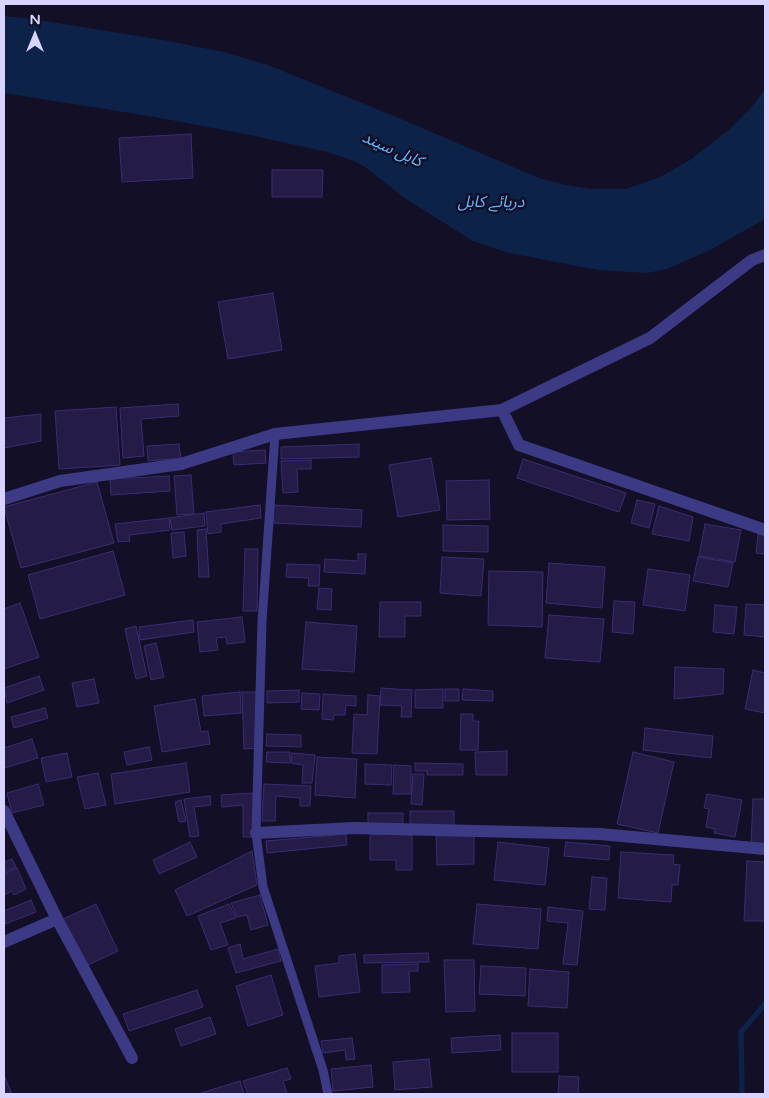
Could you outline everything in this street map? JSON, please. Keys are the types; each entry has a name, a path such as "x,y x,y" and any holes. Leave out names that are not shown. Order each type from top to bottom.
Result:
{"street":[{"path":"4,499 60,481 182,464 274,434 502,410 650,338 752,260 765,255"},
{"path":"502,410 519,445 765,530"},
{"path":"4,811 57,919 132,1058"},
{"path":"256,833 354,828 600,834 765,849"},
{"path":"4,942 57,919"}],"lane":[{"path":"274,434 262,622 256,833 263,887 323,1070 328,1094"}],"water":[{"name":"دریائے کابل","path":"4,16 163,40 224,52 268,65 539,178 570,186 594,189 626,189 660,177 690,160 730,129 754,104 765,89 765,219 710,250 667,269 647,273 598,270 509,253 473,241 406,199 365,167 354,161 327,152 155,117 4,93"}],"building":[{"path":"191,134 193,178 122,182 119,138"},
{"path":"272,170 323,170 322,197 272,197"},
{"path":"273,293 282,350 228,359 218,302"},
{"path":"178,404 179,416 141,419 144,456 123,458 120,408"},
{"path":"116,407 120,465 59,469 55,411"},
{"path":"41,414 41,441 4,448 4,418"},
{"path":"179,444 181,458 148,461 147,446"},
{"path":"359,444 359,457 281,459 281,447"},
{"path":"265,450 266,463 234,465 233,452"},
{"path":"431,458 440,510 398,517 389,465"},
{"path":"523,459 626,493 619,512 517,478"},
{"path":"311,460 311,469 297,469 298,492 283,493 281,461"},
{"path":"191,475 194,514 177,515 174,476"},
{"path":"169,476 170,491 111,495 110,479"},
{"path":"489,480 490,519 447,520 446,481"},
{"path":"97,482 114,543 21,568 4,507"},
{"path":"637,500 655,504 649,528 631,523"},
{"path":"260,505 261,518 221,524 221,532 208,534 206,512"},
{"path":"274,505 362,510 361,527 273,523"},
{"path":"659,506 693,517 689,541 652,534"},
{"path":"204,513 205,526 172,530 170,518"},
{"path":"169,518 170,530 129,535 130,541 118,542 115,524"},
{"path":"705,524 741,530 735,562 699,556"},
{"path":"443,525 488,526 488,552 443,551"},
{"path":"206,529 209,577 199,577 197,530"},
{"path":"184,532 186,556 173,558 171,533"},
{"path":"758,534 765,535 765,554 756,553"},
{"path":"245,549 258,549 257,611 243,611"},
{"path":"113,551 125,595 40,619 28,575"},
{"path":"358,554 366,554 365,574 324,572 325,559 358,561"},
{"path":"442,557 484,559 481,596 440,593"},
{"path":"698,557 733,563 728,587 693,581"},
{"path":"549,563 605,567 602,608 546,603"},
{"path":"287,564 320,565 319,586 308,586 309,578 286,577"},
{"path":"648,569 690,575 685,611 643,605"},
{"path":"489,571 543,572 542,627 488,625"},
{"path":"319,588 332,589 331,610 317,609"},
{"path":"614,601 635,602 633,634 612,632"},
{"path":"380,602 421,602 421,616 405,616 405,637 379,637"},
{"path":"20,603 39,657 4,669 4,609"},
{"path":"746,604 765,605 765,637 744,635"},
{"path":"715,605 737,607 734,634 713,632"},
{"path":"549,615 604,619 600,662 545,658"},
{"path":"242,617 245,642 227,644 226,637 216,638 218,650 200,652 197,622"},
{"path":"193,620 194,632 140,640 139,627"},
{"path":"306,622 357,626 354,672 302,669"},
{"path":"136,626 147,676 136,679 125,629"},
{"path":"156,643 164,677 151,680 144,646"},
{"path":"675,667 724,669 723,694 674,699"},
{"path":"753,670 765,673 765,713 745,709"},
{"path":"39,676 44,690 7,703 4,688"},
{"path":"94,679 99,703 77,707 72,683"},
{"path":"381,688 412,690 411,717 401,717 402,706 380,705"},
{"path":"443,689 443,708 415,708 415,690"},
{"path":"445,689 459,689 459,701 445,701"},
{"path":"463,689 493,691 493,701 462,700"},
{"path":"299,690 299,702 267,703 267,691"},
{"path":"240,692 241,713 204,716 202,696"},
{"path":"242,692 256,692 258,748 244,749"},
{"path":"302,693 320,694 319,710 301,709"},
{"path":"323,694 356,696 356,706 346,705 345,715 334,715 333,720 322,719"},
{"path":"368,695 380,696 377,754 352,753 354,714 367,715"},
{"path":"195,699 201,732 208,731 210,744 162,752 154,706"},
{"path":"45,708 48,718 14,728 11,717"},
{"path":"461,714 473,714 473,721 479,721 478,750 460,750"},
{"path":"645,728 713,736 711,758 643,750"},
{"path":"267,734 301,735 301,747 266,746"},
{"path":"32,739 38,758 4,768 4,748"},
{"path":"149,747 152,760 127,765 124,752"},
{"path":"507,751 507,775 476,775 475,752"},
{"path":"267,752 290,752 290,763 266,762"},
{"path":"633,752 674,762 658,833 617,824"},
{"path":"67,753 72,777 46,782 41,758"},
{"path":"292,753 315,755 312,783 302,783 303,765 291,763"},
{"path":"317,757 357,759 355,798 315,795"},
{"path":"186,763 190,792 115,804 111,774"},
{"path":"415,763 463,764 463,775 427,775 427,771 415,771"},
{"path":"365,764 392,765 391,785 365,784"},
{"path":"394,765 411,766 411,794 393,794"},
{"path":"98,773 106,805 85,809 77,777"},
{"path":"413,774 424,774 422,805 411,804"},
{"path":"38,784 44,805 12,813 7,793"},
{"path":"264,784 311,786 310,806 300,806 300,798 276,796 275,821 262,821"},
{"path":"253,793 254,837 243,837 243,805 222,807 221,795"},
{"path":"707,794 742,800 735,837 714,833 715,829 706,827 709,809 704,808"},
{"path":"210,796 211,805 194,807 199,836 190,837 184,799"},
{"path":"753,799 765,799 765,845 751,844"},
{"path":"181,800 186,821 179,822 175,802"},
{"path":"410,811 454,811 454,827 410,826"},
{"path":"368,813 403,813 403,824 368,824"},
{"path":"346,834 347,845 267,853 266,841"},
{"path":"370,834 412,835 412,870 396,870 396,860 370,860"},
{"path":"474,835 474,864 437,865 436,836"},
{"path":"190,842 197,857 159,874 153,860"},
{"path":"498,842 549,848 545,885 494,880"},
{"path":"566,842 610,846 609,860 564,856"},
{"path":"252,851 257,885 187,916 175,890"},
{"path":"621,852 674,855 673,864 680,865 678,885 672,885 671,902 618,898"},
{"path":"12,859 16,867 4,872 4,862"},
{"path":"747,861 765,862 765,921 744,921"},
{"path":"17,868 26,889 14,895 12,891 4,895 4,874"},
{"path":"592,877 607,878 605,910 589,909"},
{"path":"260,895 268,925 251,930 247,915 237,917 231,903"},
{"path":"31,900 36,912 5,924 4,911"},
{"path":"96,904 118,951 86,966 63,919"},
{"path":"229,904 236,918 220,923 228,945 211,950 198,916"},
{"path":"477,904 541,909 538,949 473,944"},
{"path":"548,907 583,911 577,965 563,964 568,923 547,921"},
{"path":"240,944 243,959 278,949 281,961 236,973 228,948"},
{"path":"428,953 429,962 364,963 364,955"},
{"path":"355,954 360,992 319,997 315,966 339,963 339,956"},
{"path":"444,960 474,960 475,1011 446,1012"},
{"path":"418,964 418,971 409,971 410,992 382,993 382,965"},
{"path":"481,966 526,968 525,996 479,994"},
{"path":"530,969 569,972 567,1008 528,1006"},
{"path":"271,975 283,1015 248,1026 236,986"},
{"path":"197,990 203,1007 129,1031 123,1014"},
{"path":"210,1017 216,1034 181,1046 175,1029"},
{"path":"512,1033 558,1033 558,1072 512,1072"},
{"path":"500,1035 501,1050 452,1053 451,1038"},
{"path":"352,1038 355,1059 346,1060 345,1050 323,1053 321,1041"},
{"path":"429,1059 432,1087 395,1090 393,1062"},
{"path":"371,1065 373,1087 333,1091 331,1069"},
{"path":"287,1068 291,1079 283,1081 287,1094 248,1094 243,1081"},
{"path":"4,1075 12,1094 4,1094"},
{"path":"559,1076 579,1077 578,1094 558,1094"},
{"path":"240,1081 244,1094 198,1094"}],"waterway":[{"path":"742,1094 741,1032 765,1004"}],"water label":[{"name":"کابل سيند","path":"392,150"}]}
